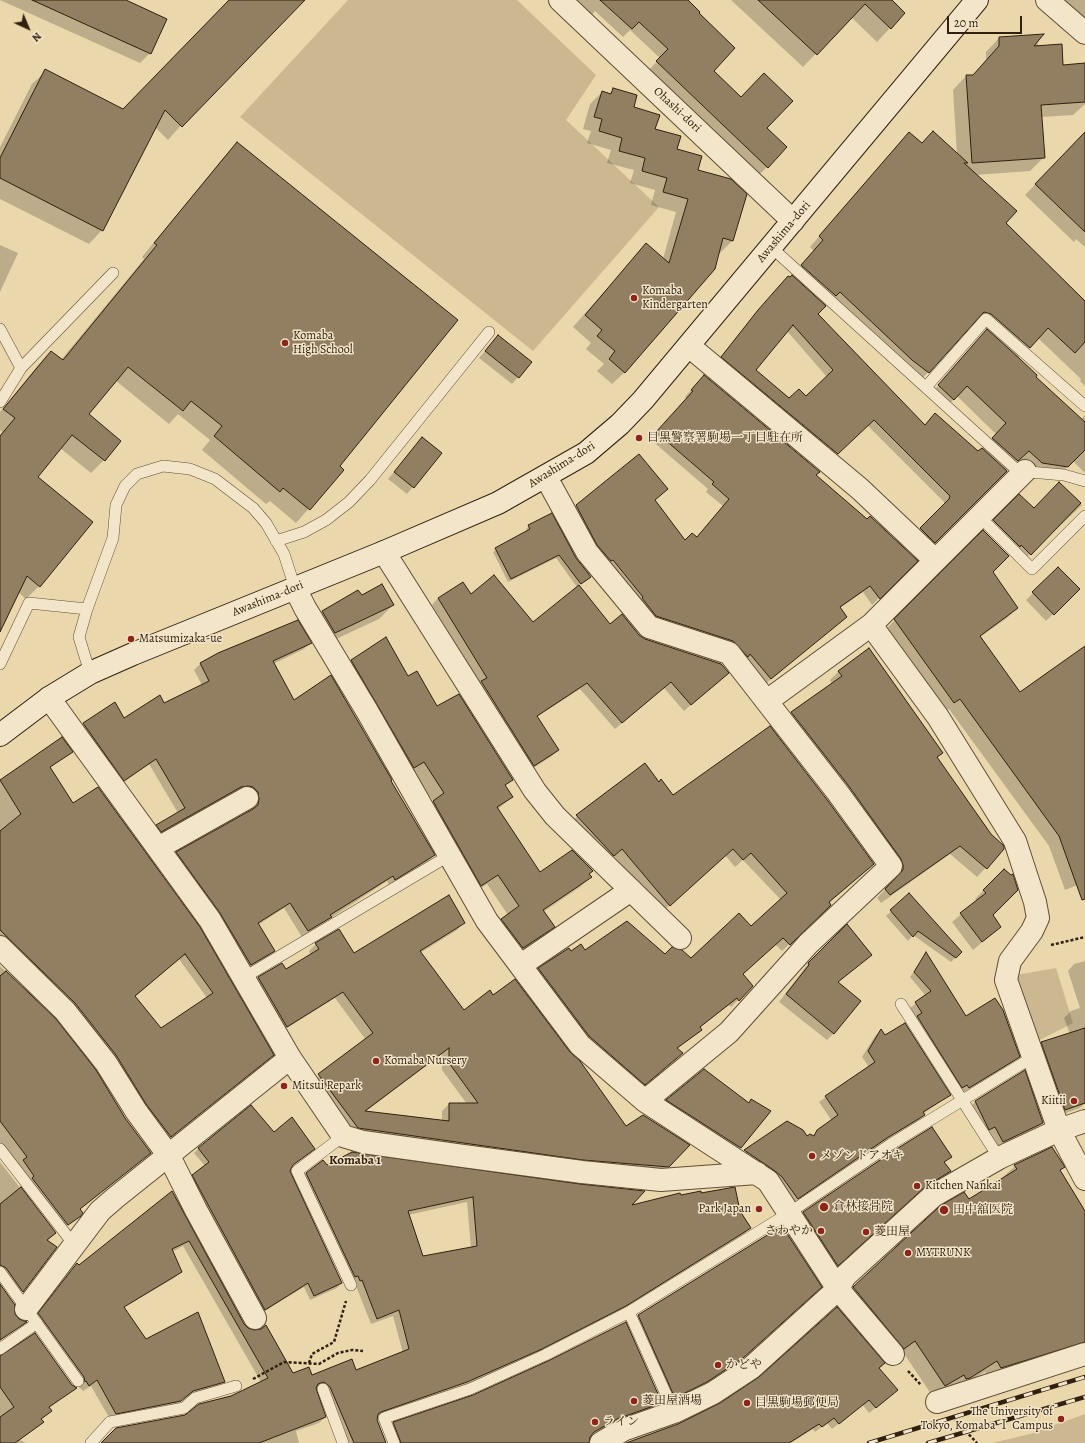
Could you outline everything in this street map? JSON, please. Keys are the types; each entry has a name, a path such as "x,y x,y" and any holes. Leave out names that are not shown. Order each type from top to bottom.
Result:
{"street":[{"name":"Ohashi-dori","path":"560,0 793,221"},
{"name":"Awashima-dori","path":"0,735 48,698 90,673 133,654 384,552 498,503 586,453 620,424 689,346 977,0"},
{"path":"1047,0 1085,33"},
{"path":"689,346 860,489 935,560"},
{"path":"767,701 871,625 1025,471"},
{"path":"546,477 586,552 649,627 729,653 891,866 808,944 729,1032 645,1101"},
{"path":"384,552 535,791 556,816 680,938"},
{"path":"295,588 487,921 580,1045 645,1101 768,1181 838,1289 893,1354"},
{"path":"871,625 938,717 1015,841 1035,902 1038,918 1032,931 1010,961 1006,980 1059,1130 1085,1179"},
{"path":"48,698 210,920 290,1058 343,1136 363,1142 464,1156 582,1172 661,1180 756,1173"},
{"path":"158,848 246,798"},
{"path":"521,965 631,890"},
{"path":"0,947 65,1011 106,1063 136,1110 169,1156 196,1210 255,1318"},
{"path":"31,1316 75,1246 100,1211 290,1058"},
{"path":"601,1443 623,1430 674,1412 713,1393 752,1368 838,1289 845,1276 933,1196 999,1158 1059,1130 1085,1121"},
{"path":"937,1402 1085,1354"}],"lane":[{"path":"771,247 1018,471 1064,475 1085,481"},
{"path":"0,402 21,368 113,273"},
{"path":"926,387 986,319 1085,406"},
{"path":"0,329 21,368"},
{"path":"276,541 304,532 326,520 349,502 370,480 489,332"},
{"path":"90,673 79,638 87,609 113,538 116,505 125,486 137,474 163,466 190,469 214,479 253,508 266,523 284,554 295,588"},
{"path":"979,516 1032,569 1085,516"},
{"path":"0,664 29,603 87,609"},
{"path":"243,978 450,855"},
{"path":"901,1004 999,1158"},
{"path":"394,1443 384,1418 470,1389 545,1355 628,1312 789,1213 891,1144 1033,1057"},
{"path":"343,1136 298,1171 351,1285"},
{"path":"0,1148 75,1246"},
{"path":"0,1272 78,1381"},
{"path":"628,1312 674,1412"},
{"path":"0,1349 31,1316"},
{"path":"91,1443 110,1422 184,1408 195,1398 236,1386"},
{"path":"323,1389 343,1443"}],"path":[{"path":"1050,945 1085,937"},
{"path":"309,1363 312,1354 334,1342 351,1285"},
{"path":"236,1386 284,1362 319,1364 338,1353 352,1350 363,1351"},
{"path":"893,1354 937,1402"}],"shaded area":[{"path":"348,0 517,0 596,75 566,120 659,207 533,351 240,117"},
{"path":"1056,968 1073,1023 1038,1041 1016,975"},
{"path":"1085,1414 1085,1443 992,1443 1030,1434"}],"building":[{"path":"32,0 126,0 167,19 151,54"},
{"path":"229,0 305,0 182,127 165,110 103,231 0,178 0,158 45,69 123,109"},
{"path":"600,0 688,0 700,12 699,13 735,48 714,71 741,97 764,73 793,101 767,128 787,147 768,168 656,61 668,49 639,22 632,29"},
{"path":"758,0 892,0 905,13 891,29 865,4 817,55"},
{"path":"1044,34 1034,46 1062,44 1063,65 1085,63 1085,102 1041,105 1045,158 972,163 966,75 973,75 999,46 999,37"},
{"path":"613,88 637,95 634,107 660,115 655,129 681,136 677,149 702,156 698,170 731,179 747,194 733,241 723,238 715,269 625,373 609,359 615,351 597,336 602,330 585,315 646,243 669,263 688,199 663,192 667,178 642,171 645,158 619,151 622,138 599,131 602,119 594,117 602,91 611,94"},
{"path":"933,131 968,163 964,163 1017,211 1006,223 1085,301 1085,342 1075,353 1048,328 1030,348 991,314 984,312 929,373 912,360 840,292 836,296 801,265 823,240 819,236 909,132 922,143"},
{"path":"1085,132 1085,232 1035,184"},
{"path":"237,142 458,320 340,466 344,470 310,510 283,488 280,492 214,436 222,426 191,401 183,411 128,367 89,414 121,441 105,461 72,435 38,477 93,522 40,587 27,576 0,632 0,436 15,418 3,409 51,351 63,360 157,245 154,243"},
{"path":"792,275 826,306 818,314 925,425 935,413 978,451 982,448 1007,471 935,543 920,528 949,499 950,496 874,420 838,454 721,357 758,310 788,276 790,277","holes":["793,325 833,370 806,396 799,389 789,398 756,370"]},
{"path":"987,329 1085,422 1085,450 1068,467 1042,463 1029,451 1018,461 992,438 1006,423 967,386 954,400 938,385"},
{"path":"498,335 532,362 519,378 485,351"},
{"path":"704,375 820,472 816,475 867,519 870,516 918,561 880,599 870,586 840,607 847,617 771,679 750,654 748,657 733,641 656,616 642,598 643,597 613,560 611,561 597,545 576,505 639,454 668,489 655,500 685,540 692,533 697,537 729,499 712,484 714,482 656,432 693,391 691,390"},
{"path":"422,437 442,453 414,488 394,472"},
{"path":"1059,482 1081,503 1031,555 1021,545 1020,547 993,520 1019,494 1034,508"},
{"path":"552,513 576,558 591,577 581,584 559,555 511,579 495,548 530,529 528,525"},
{"path":"983,530 1009,556 993,572 1018,608 980,636 1020,692 1085,646 1085,899 1082,900 1059,836 960,699 954,703 894,619"},
{"path":"1058,567 1080,589 1054,615 1032,592"},
{"path":"494,575 533,622 579,585 610,624 622,614 639,635 645,639 721,664 729,673 691,705 671,682 622,723 587,683 537,716 559,750 534,766 481,681 487,678 438,598 463,582 471,594"},
{"path":"382,584 394,605 335,633 322,611 358,590 362,595"},
{"path":"298,620 312,643 273,661 294,700 331,675 435,855 395,880 393,876 330,915 332,917 308,931 290,903 258,923 275,951 251,965 220,913 176,852 253,809 258,805 258,792 253,787 241,787 161,832 156,825 185,808 156,759 124,781 83,723 115,702 124,718 160,695 164,703 209,681 200,663 218,653"},
{"path":"386,637 408,676 417,671 437,706 459,694 513,780 505,785 513,797 497,807 540,872 572,850 593,871 589,874 592,877 543,910 555,927 523,948 501,919 519,906 498,875 481,886 433,801 444,793 424,762 414,768 351,660"},
{"path":"869,648 943,753 937,757 991,834 1004,846 1004,849 987,869 960,846 890,895 885,889 903,870 901,859 848,785 791,712 842,676 838,671"},
{"path":"770,726 874,864 829,902 831,905 790,945 783,938 743,974 753,986 739,1001 737,998 700,1027 702,1030 677,1048 683,1053 645,1085 589,1036 538,968 569,948 571,951 581,944 585,950 627,921 665,954 672,947 682,950 691,958 739,913 751,926 787,893 751,853 743,860 733,849 670,906 622,849 614,856 576,815 645,763 659,782 661,779 673,795"},
{"path":"62,737 73,752 50,767 73,803 98,787 200,927 274,1055 171,1137 146,1104 116,1055 75,1003 0,930 0,831 21,814 0,780","holes":["185,954 213,993 161,1028 135,996"]},
{"path":"1004,869 1011,875 1013,874 1018,890 993,915 1001,927 982,942 960,913 986,893 983,890"},
{"path":"909,893 962,952 956,958 918,931 913,937 890,910"},
{"path":"449,895 465,923 420,951 464,1010 490,990 493,995 515,979 570,1052 580,1061 626,1126 643,1115 690,1145 669,1167 583,1160 358,1128 318,1074 373,1033 343,992 287,1027 258,977 282,963 286,969 319,949 315,943 339,929 354,953","holes":["449,1048 449,1063 478,1103 449,1103 449,1121 365,1111"]},
{"path":"847,924 872,955 838,982 861,1001 834,1034 786,994 809,965 808,963"},
{"path":"926,952 966,1016 995,998 1003,1010 1020,1057 969,1088 967,1085 962,1088 917,1016 922,1013 915,1002 931,991 914,972"},
{"path":"6,971 56,1019 96,1070 125,1118 151,1153 80,1209 83,1213 81,1216 68,1225 32,1178 34,1176 23,1160 27,1157 0,1121 0,976"},
{"path":"905,1023 951,1095 923,1112 925,1115 887,1138 798,1199 782,1177 744,1150 787,1121 803,1130 807,1136 810,1134 814,1136 817,1130 838,1115 825,1096 875,1062 868,1051 881,1029 885,1035"},
{"path":"1085,1028 1085,1103 1065,1110 1041,1042"},
{"path":"704,1069 749,1103 751,1099 771,1111 741,1148 666,1100"},
{"path":"1025,1070 1043,1123 1003,1142 995,1127 989,1130 975,1101"},
{"path":"251,1105 274,1132 292,1117 315,1149 293,1165 290,1171 342,1283 314,1296 308,1283 265,1310 192,1175 209,1162 198,1148"},
{"path":"932,1127 952,1157 944,1162 951,1171 925,1187 838,1266 803,1212"},
{"path":"1052,1147 1065,1167 1060,1170 1085,1211 1085,1342 1001,1368 997,1361 970,1378 966,1379 964,1375 945,1386 915,1341 904,1349 853,1287 940,1206 964,1192 969,1199 1017,1169 1014,1165"},
{"path":"352,1152 580,1184 645,1191 632,1205 680,1193 681,1195 701,1191 701,1193 735,1187 740,1211 751,1228 626,1306 542,1349 467,1382 381,1412 378,1414 377,1420 386,1443 354,1443 330,1387 324,1382 318,1384 316,1388 326,1417 259,1443 101,1443 116,1428 185,1415 199,1404 231,1396 268,1378 189,1241 172,1249 182,1272 124,1307 146,1339 198,1312 225,1382 193,1391 181,1401 116,1414 97,1380 89,1386 86,1381 85,1382 84,1377 38,1313 77,1263 79,1265 172,1191 244,1324 248,1328 254,1330 261,1329 266,1325 293,1373 309,1367 312,1375 352,1359 356,1370 409,1349 399,1310 377,1319 362,1280 360,1281 358,1276 355,1277 306,1173 323,1160 327,1165","holes":["473,1197 477,1246 423,1256 408,1211"]},
{"path":"21,1187 56,1233 47,1240 57,1247 23,1292 6,1268 0,1265 0,1204"},
{"path":"782,1226 822,1287 743,1358 707,1382 675,1398 638,1315"},
{"path":"0,1284 15,1305 15,1314 19,1319 27,1322 0,1340"},
{"path":"837,1307 885,1363 879,1368 898,1390 876,1408 869,1400 839,1424 834,1418 822,1427 819,1424 789,1443 626,1443 678,1424 720,1403 759,1377"},
{"path":"626,1322 662,1403 617,1419 594,1432 590,1437 589,1443 401,1443 393,1422 473,1395 548,1361"},
{"path":"35,1333 72,1385 77,1388 49,1407 52,1411 41,1419 44,1422 15,1443 0,1443 0,1417 14,1407 0,1387 0,1356"}],"railway":[{"path":"869,1443 1085,1377"},
{"path":"928,1443 1085,1397"}],"place":[{"name":"Komaba Kindergarten","path":"634,298"},
{"name":"Komaba High School","path":"285,343"},
{"name":"目黒警察署駒場一丁目駐在所","path":"639,438"},
{"name":"Matsumizaka-ue","path":"131,639"},
{"name":"Komaba Nursery","path":"376,1061"},
{"name":"Mitsui Repark","path":"284,1086"},
{"name":"Kiitii","path":"1074,1101"},
{"name":"メゾンドアオキ","path":"812,1156"},
{"name":"Kitchen Nankai","path":"917,1186"},
{"name":"倉林接骨院","path":"824,1207"},
{"name":"Park Japan","path":"759,1209"},
{"name":"田中舘医院","path":"944,1210"},
{"name":"さわやか","path":"821,1231"},
{"name":"菱田屋","path":"866,1232"},
{"name":"MYTRUNK","path":"908,1253"},
{"name":"かどや","path":"718,1365"},
{"name":"菱田屋酒場","path":"634,1401"},
{"name":"目黒駒場郵便局","path":"747,1403"},
{"name":"The University of Tokyo, Komaba Ⅰ Campus","path":"1061,1419"},
{"name":"ライン","path":"595,1422"}],"district":[{"name":"Komaba 1","path":"355,1161"}]}
